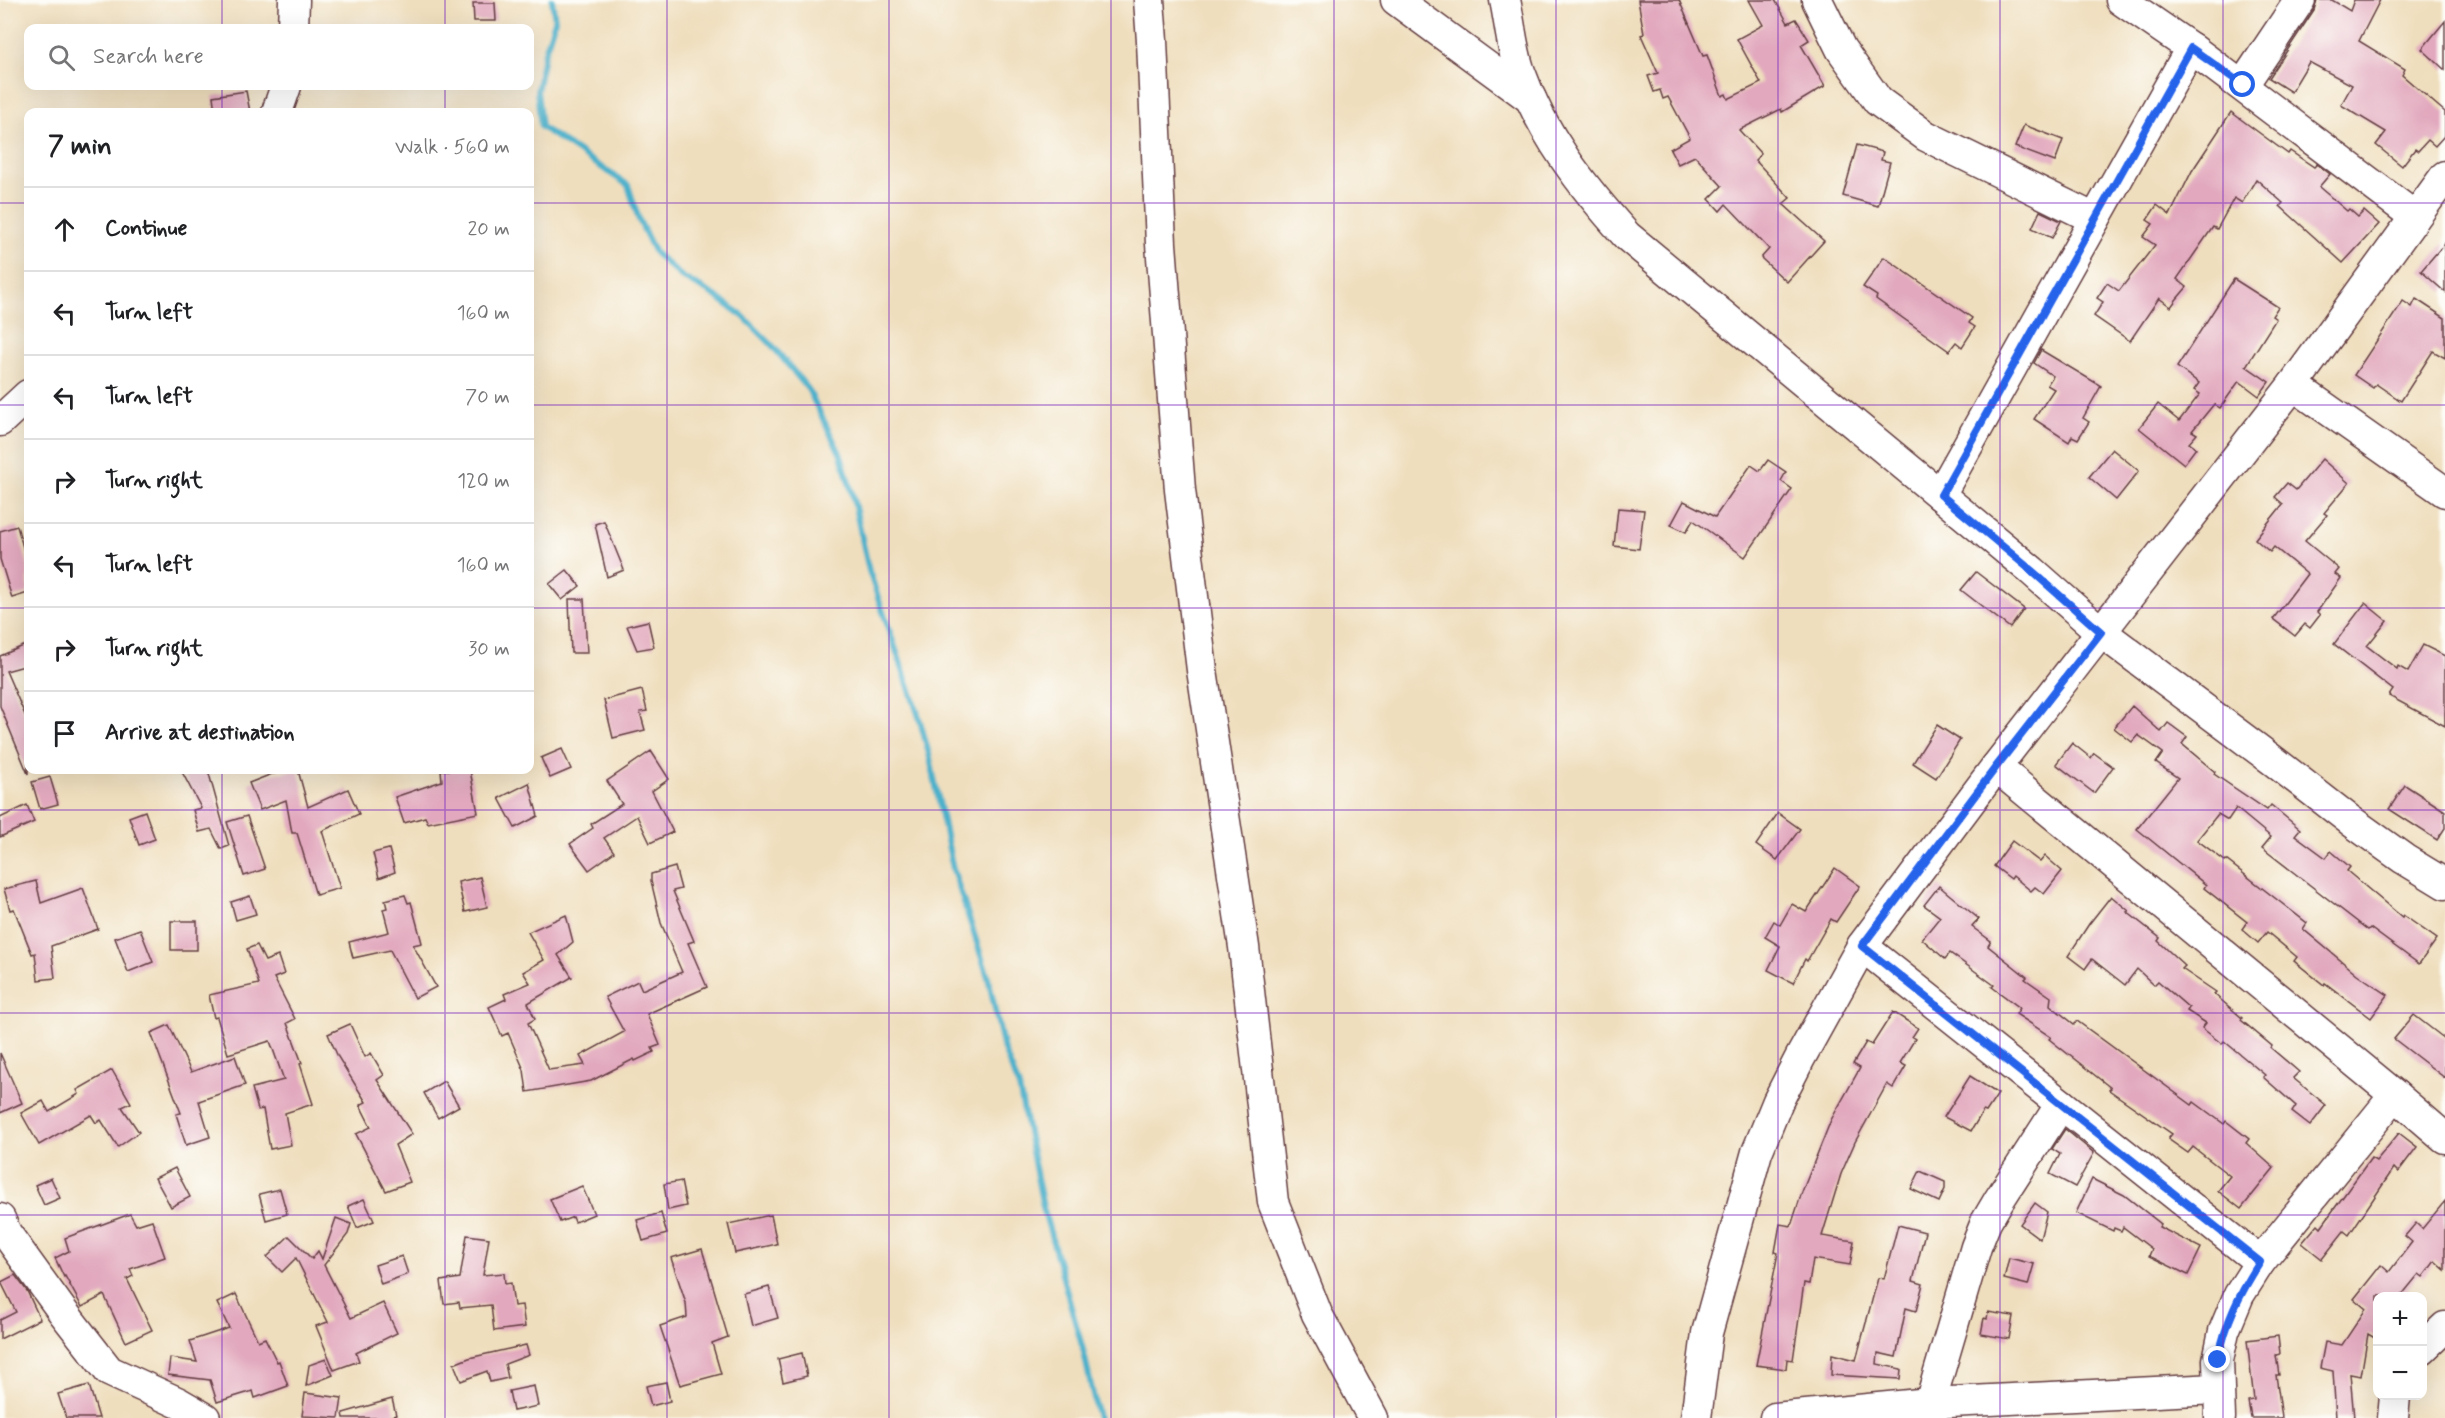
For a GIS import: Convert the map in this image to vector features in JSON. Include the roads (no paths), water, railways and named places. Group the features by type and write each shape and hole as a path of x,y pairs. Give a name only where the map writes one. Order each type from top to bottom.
{"street":[{"path":"293,24 294,0"},
{"path":"1149,0 1161,244 1180,490 1202,670 1244,947 1273,1202 1317,1314 1373,1418"},
{"path":"1396,0 1531,99"},
{"path":"1505,0 1519,70 1538,116 1565,160 1596,202 1627,236 2032,571 2101,632 2351,821 2404,859 2445,884"},
{"path":"1817,0 1841,49 1878,101 1926,136 2095,219"},
{"path":"2121,0 2243,85 2414,216"},
{"path":"2243,85 2300,0"},
{"path":"1941,495 2191,48"},
{"path":"278,108 285,90"},
{"path":"1696,1418 1707,1333 1757,1152 1778,1101 1862,946 1996,767 2293,385 2445,176"},
{"path":"2293,385 2445,492"},
{"path":"0,422 24,399"},
{"path":"1996,767 2445,1138"},
{"path":"1862,946 2260,1262"},
{"path":"1775,1418 1930,1402 2219,1404 2218,1360 2224,1331 2239,1295 2260,1262 2395,1095"},
{"path":"1930,1402 1976,1247 1986,1222 2061,1104"},
{"path":"0,1219 6,1233 109,1371 179,1402 205,1418"},
{"path":"2425,1346 2445,1327"},
{"path":"2393,1418 2395,1400"}],"waterway":[{"path":"552,0 555,20 544,55 537,91 541,127 628,185 639,220 655,253 682,277 714,295 743,316 771,344 808,389 841,455 869,571 919,717 953,869 988,977 1004,1050 1019,1087 1043,1207 1084,1353 1098,1418"}]}
